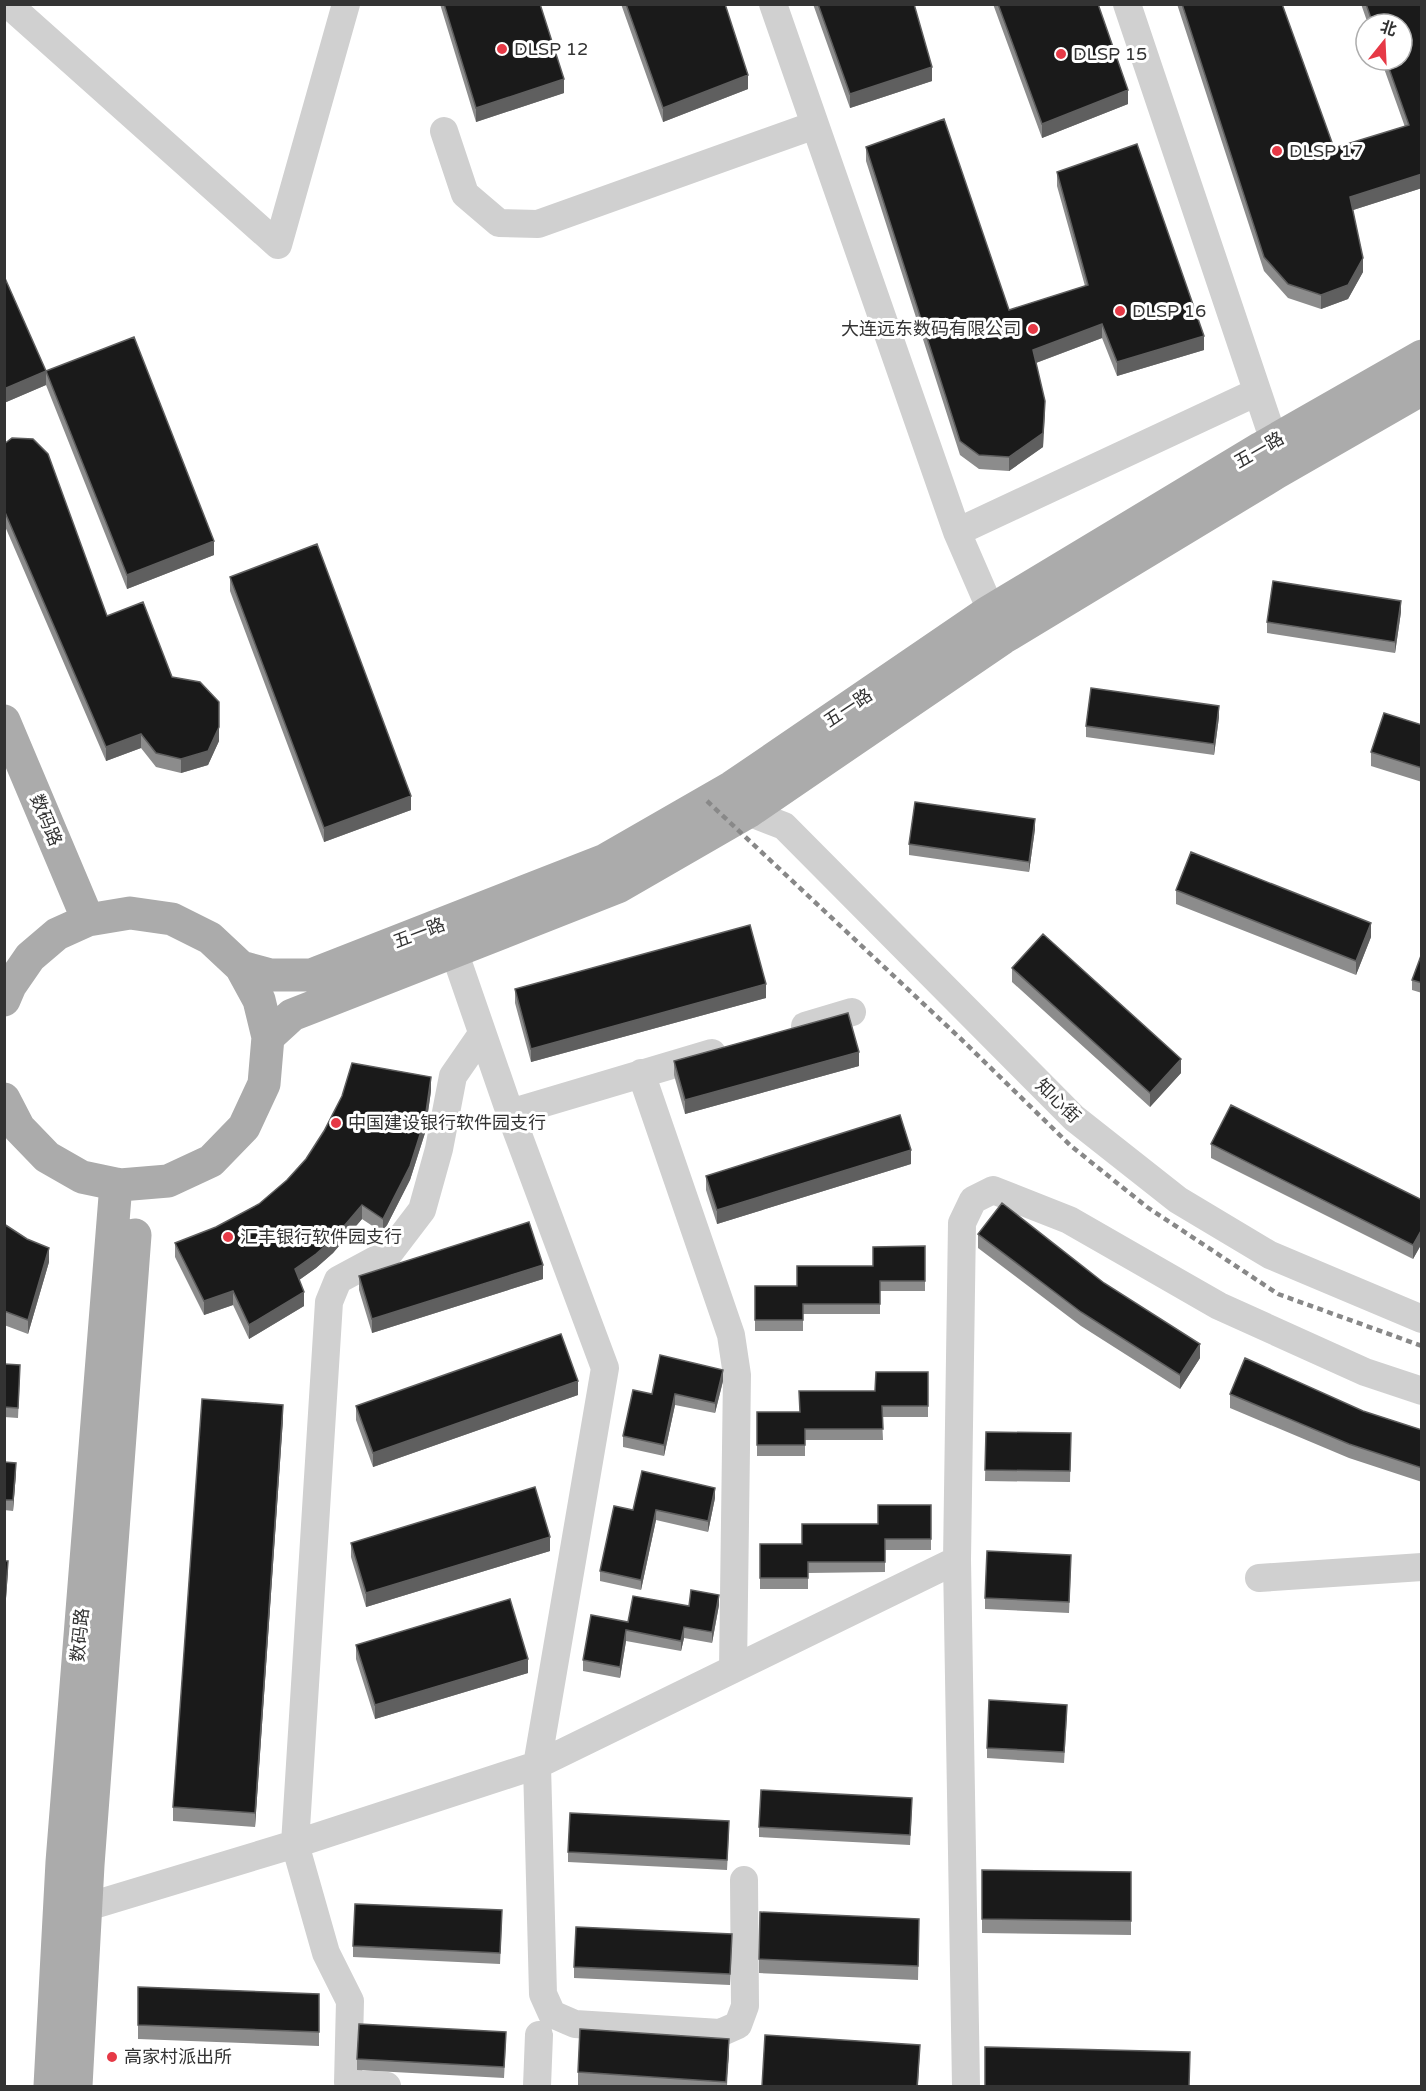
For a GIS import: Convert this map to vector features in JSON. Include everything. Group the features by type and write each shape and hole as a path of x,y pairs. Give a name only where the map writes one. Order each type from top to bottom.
{"main road":[{"name":"五一路","path":"241,967 270,975 311,975 605,860 732,787 997,624 1274,441 1422,356"},
{"name":"五一路","path":"268,1036 292,1015 618,887 748,812 997,624 1276,473 1422,389"},
{"name":"数码路","path":"4,721 88,920"},
{"path":"4,1000 10,986 30,957 57,934 88,920 130,913 172,919 210,938 241,967 259,1000 268,1036 264,1084 244,1127 211,1161 168,1181 127,1185 82,1177 47,1157 19,1128 4,1099"},
{"name":"数码路","path":"50,2086 72,1911 127,1185"},
{"name":"数码路","path":"72,1911 76,2086"}],"street":[{"path":"8,4 278,245 346,4"},
{"path":"773,4 957,532 997,624"},
{"path":"1127,4 1274,441 1276,473"},
{"path":"444,131 465,194 499,223 538,224 815,125"},
{"path":"957,532 1257,392"},
{"name":"知心街","path":"748,812 784,826 1074,1118 1178,1200 1270,1255 1422,1319"},
{"path":"454,951 510,1113 605,1368 537,1765 543,1994 552,2014 575,2024 720,2033 738,2025 745,2006 744,1880"},
{"path":"785,1031 852,1012"},
{"path":"387,2086 348,2083 351,2001 326,1953 295,1844 329,1302 338,1280 390,1252 422,1210 439,1149 453,1076 482,1034"},
{"path":"510,1113 741,1044"},
{"path":"640,1073 731,1335 737,1375 733,1669"},
{"path":"966,2086 957,1560 962,1223 973,1200 993,1190 1069,1220 1219,1306 1365,1372 1422,1391"},
{"path":"72,1911 295,1844 537,1765 957,1560"},
{"path":"1259,1578 1422,1567"},
{"path":"537,2086 539,2035"}],"building":[{"name":"DLSP 12","path":"444,4 540,4 564,79 476,108"},
{"name":"DLSP 12","path":"626,4 725,4 748,75 663,108"},
{"path":"818,4 914,4 932,67 850,94"},
{"name":"DLSP 15","path":"998,4 1098,4 1128,90 1042,124"},
{"name":"DLSP 17","path":"1182,4 1282,4 1334,148 1409,125 1390,72 1414,72 1414,12 1369,12 1366,4 1422,4 1422,174 1350,197 1363,258 1348,285 1321,295 1288,284 1264,257"},
{"name":"DLSP 16","path":"944,119 1009,310 1088,285 1057,172 1137,144 1204,336 1117,362 1102,324 1033,350 1045,401 1043,433 1009,457 979,455 960,441 866,147"},
{"path":"4,276 46,371 4,389"},
{"path":"134,337 214,541 127,575 46,371"},
{"path":"12,438 33,439 48,454 107,616 143,602 172,677 200,682 219,702 219,727 208,751 181,759 156,753 141,734 106,747 4,510 4,444"},
{"path":"317,544 411,796 324,828 230,577"},
{"path":"1273,581 1401,601 1395,642 1267,622"},
{"path":"1091,688 1219,706 1214,744 1086,726"},
{"path":"1384,713 1422,725 1422,768 1371,752"},
{"path":"915,802 1035,819 1029,862 909,844"},
{"path":"1191,852 1371,923 1356,961 1176,890"},
{"path":"750,925 766,984 531,1049 515,989"},
{"path":"1043,934 1181,1059 1150,1093 1012,968"},
{"path":"1422,953 1422,983 1412,980"},
{"path":"848,1013 859,1052 685,1100 674,1061"},
{"path":"352,1063 431,1077 425,1119 410,1166 383,1219 362,1205 333,1239 295,1269 304,1292 249,1325 233,1291 204,1301 175,1243 216,1227 259,1204 287,1180 306,1159 324,1131 342,1096"},
{"path":"1231,1105 1422,1200 1422,1229 1413,1245 1211,1144"},
{"path":"900,1115 911,1150 717,1210 706,1176"},
{"path":"1002,1203 1104,1283 1200,1344 1180,1375 1081,1312 978,1234"},
{"path":"529,1222 543,1265 372,1319 359,1276"},
{"path":"4,1224 27,1239 49,1248 28,1320 4,1311"},
{"path":"925,1246 925,1281 880,1281 880,1304 803,1304 803,1320 755,1320 755,1286 797,1286 797,1266 873,1266 873,1247"},
{"path":"561,1334 578,1381 373,1453 356,1406"},
{"path":"660,1355 723,1370 715,1403 675,1394 664,1445 623,1436 633,1390 652,1394"},
{"path":"1245,1358 1363,1411 1422,1430 1422,1468 1349,1444 1230,1394"},
{"path":"4,1364 20,1365 18,1408 4,1407"},
{"path":"876,1372 928,1372 928,1406 882,1406 883,1429 805,1429 805,1445 757,1445 757,1412 800,1412 799,1391 875,1391"},
{"path":"202,1399 283,1405 255,1813 173,1807"},
{"path":"986,1432 1071,1433 1070,1471 985,1470"},
{"path":"4,1462 16,1463 13,1500 4,1500"},
{"path":"642,1471 715,1488 708,1521 656,1510 641,1580 600,1571 614,1506 633,1510"},
{"path":"535,1487 550,1537 366,1593 351,1543"},
{"path":"878,1505 931,1505 931,1539 885,1539 885,1562 808,1562 808,1578 760,1578 760,1544 802,1544 802,1524 878,1524"},
{"path":"987,1551 1071,1555 1069,1602 985,1598"},
{"path":"4,1561 8,1561 5,1601 4,1601"},
{"path":"691,1590 719,1595 712,1632 684,1627 681,1641 626,1630 620,1667 583,1660 591,1615 628,1622 633,1596 689,1606"},
{"path":"510,1599 528,1659 375,1705 356,1645"},
{"path":"989,1700 1067,1705 1064,1752 987,1748"},
{"path":"761,1790 912,1798 910,1835 759,1827"},
{"path":"570,1813 729,1821 727,1860 568,1852"},
{"path":"982,1870 1131,1872 1131,1921 982,1919"},
{"path":"355,1904 502,1910 500,1953 353,1946"},
{"path":"760,1912 919,1919 918,1966 759,1959"},
{"path":"576,1927 732,1934 730,1974 574,1967"},
{"path":"138,1987 319,1994 319,2032 138,2025"},
{"path":"359,2024 506,2032 504,2067 357,2059"},
{"path":"580,2029 729,2039 726,2082 578,2072"},
{"path":"765,2035 920,2045 917,2086 762,2086"},
{"path":"985,2047 1190,2052 1189,2086 985,2086"}],"railway":[{"path":"707,801 961,1039 1071,1146 1147,1207 1278,1294 1422,1346"}],"place":[{"name":"DLSP 12","path":"502,49"},
{"name":"DLSP 15","path":"1061,54"},
{"name":"DLSP 17","path":"1277,151"},
{"name":"DLSP 16","path":"1120,311"},
{"name":"大连远东数码有限公司","path":"1033,329"},
{"name":"中国建设银行软件园支行","path":"336,1123"},
{"name":"汇丰银行软件园支行","path":"228,1237"},
{"name":"高家村派出所","path":"112,2057"}]}
